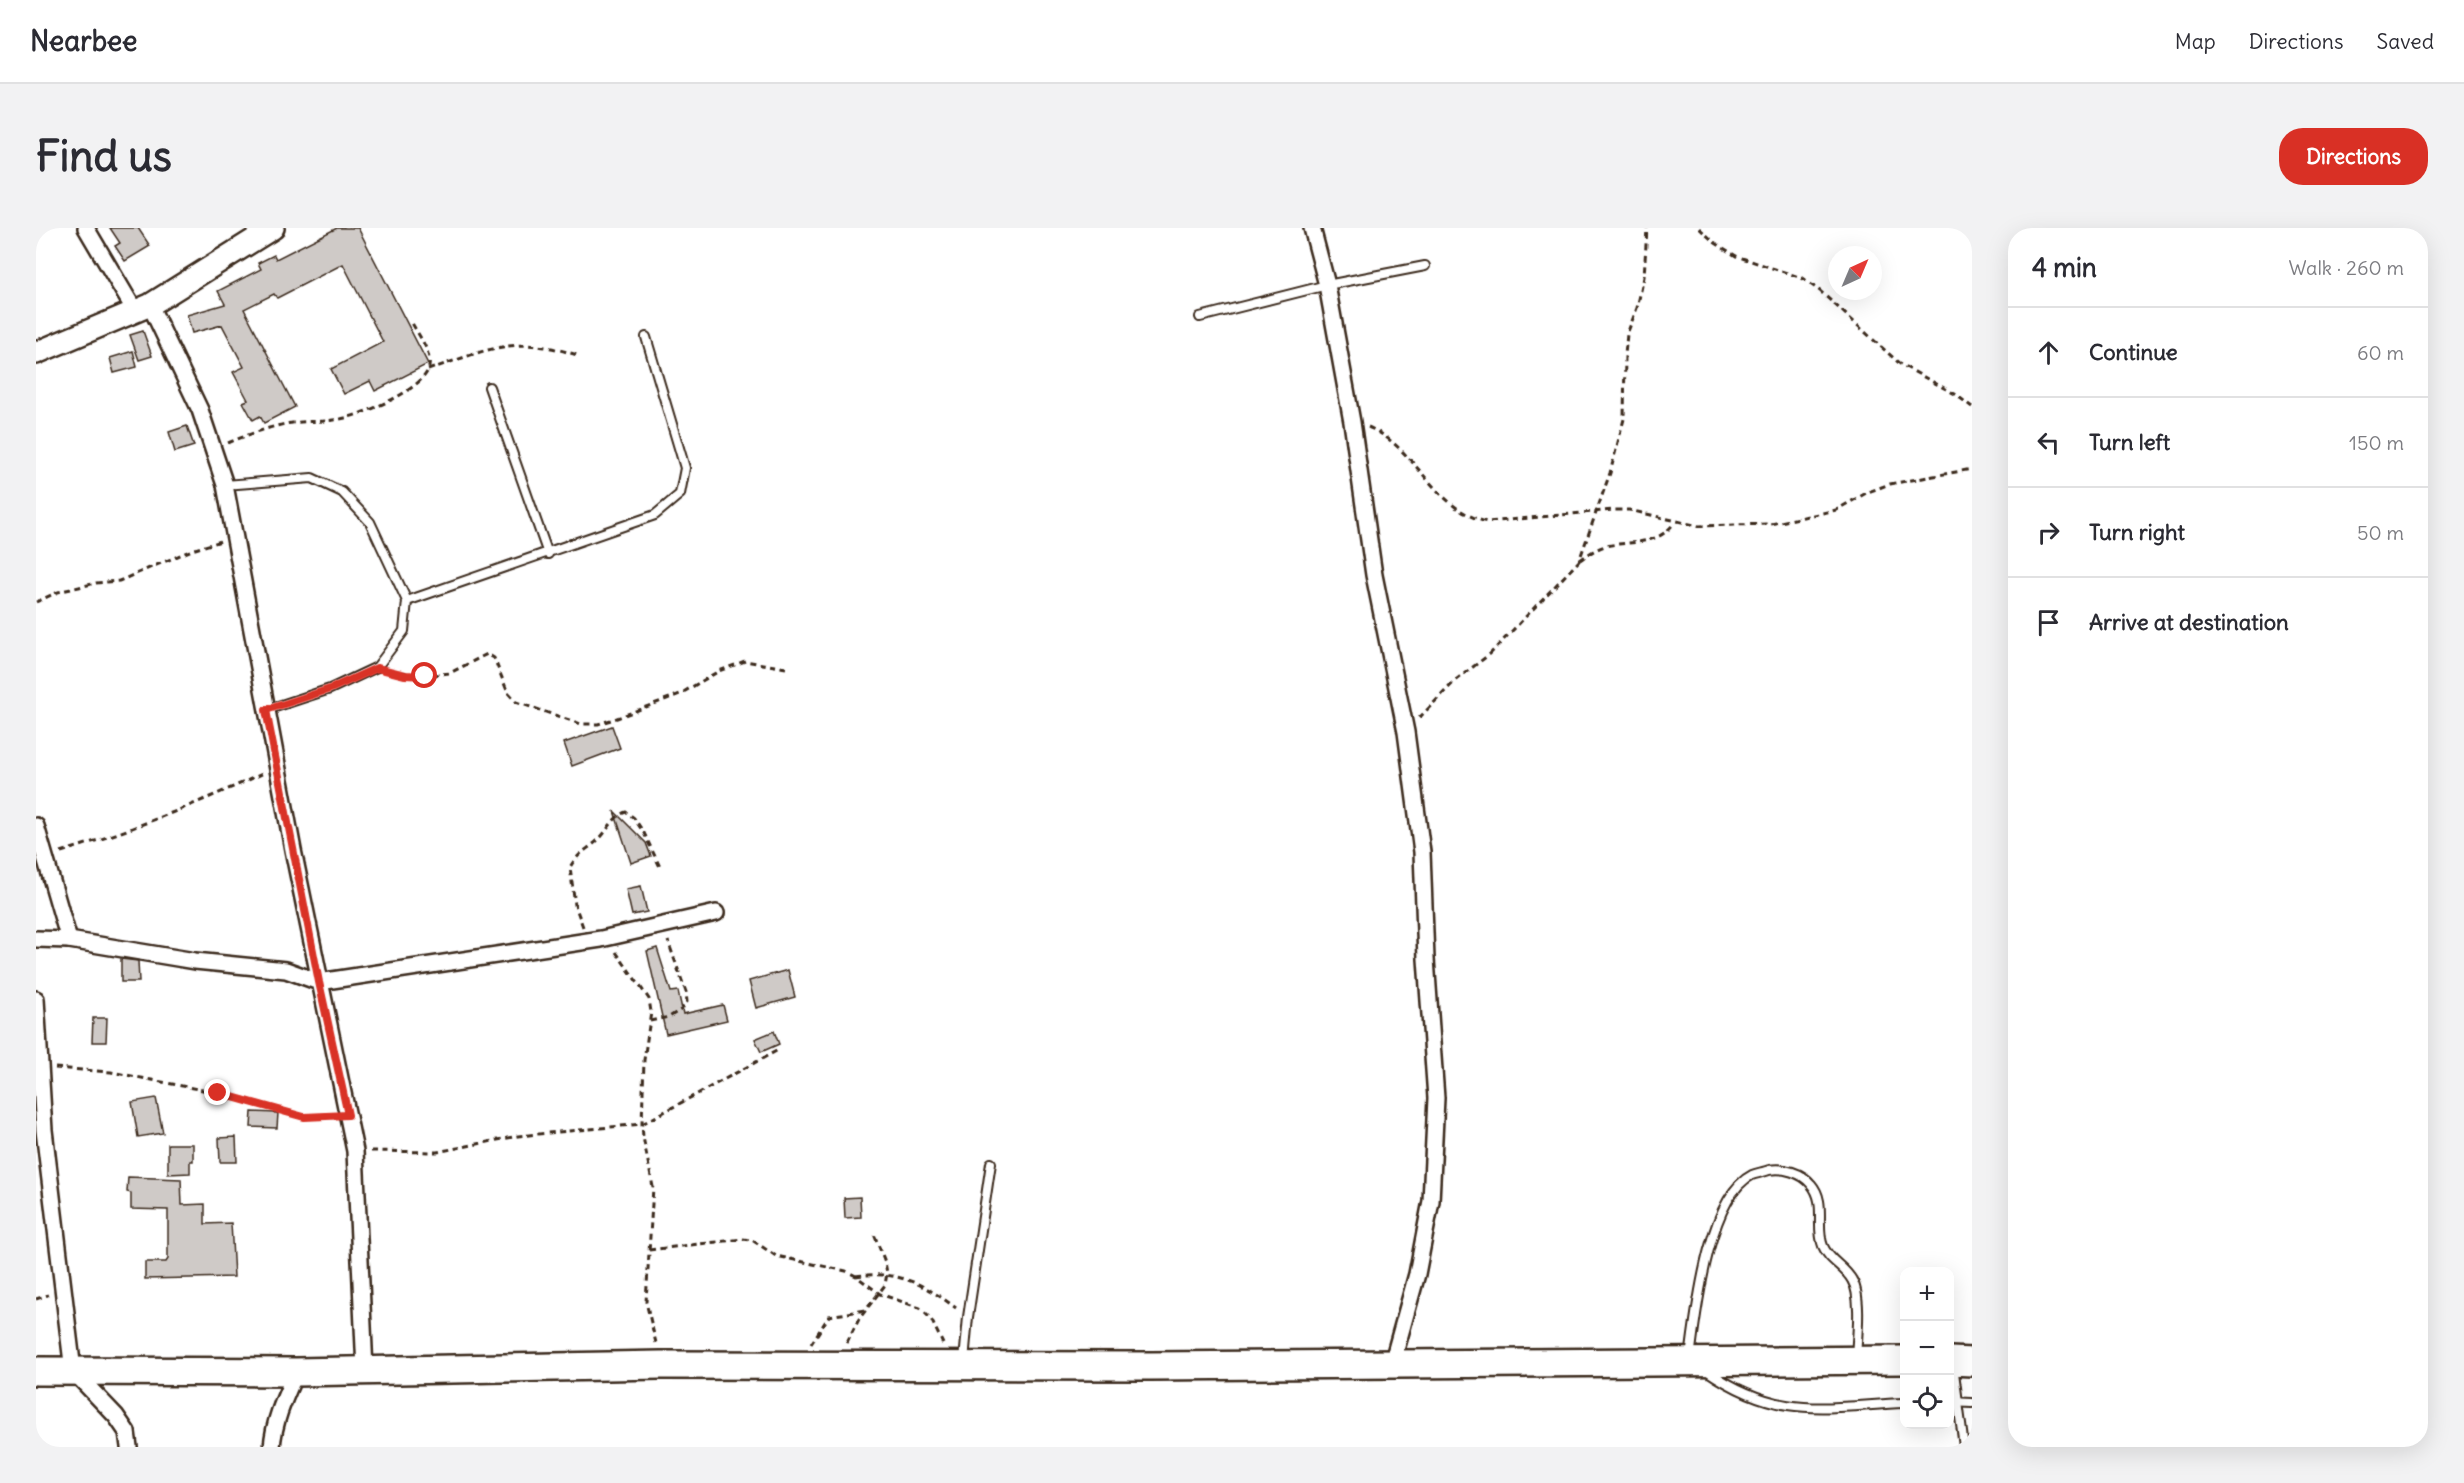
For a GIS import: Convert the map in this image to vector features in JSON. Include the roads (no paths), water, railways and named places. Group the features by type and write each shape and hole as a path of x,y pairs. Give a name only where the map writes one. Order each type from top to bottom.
{"highway":[{"path":"36,1371 296,1372 661,1365 1392,1364 1856,1358 1900,1360"}],"street":[{"path":"86,228 142,308 191,391 225,485 277,768 355,1151 365,1370"},
{"path":"36,353 142,308 273,228"},
{"path":"1312,228 1327,285 1352,422 1374,575 1406,732 1422,852 1426,958 1436,1098 1431,1201 1417,1274 1392,1364"},
{"path":"36,826 69,940"},
{"path":"36,939 69,940 195,961 286,970 319,982 594,939 716,913"},
{"path":"36,999 44,1130 73,1371 116,1416 127,1432 129,1447"},
{"path":"272,1447 273,1432 281,1407 296,1372"}],"lane":[{"path":"1200,317 1327,285 1425,266"},
{"path":"407,601 655,515 680,494 685,468 646,337"},
{"path":"489,387 548,554"},
{"path":"225,485 312,478 342,492 370,522 407,601 404,631 377,668 330,689 266,710"},
{"path":"957,1365 968,1317 991,1163"},
{"path":"1856,1358 1858,1310 1854,1282 1844,1269 1829,1258 1822,1244 1820,1203 1812,1184 1796,1172 1773,1169 1751,1176 1734,1191 1719,1217 1705,1263 1696,1309 1690,1360 1742,1393 1778,1405 1812,1409 1900,1403"},
{"path":"1954,1394 1958,1361"},
{"path":"1954,1402 1972,1403"},
{"path":"1954,1406 1964,1447"}]}
